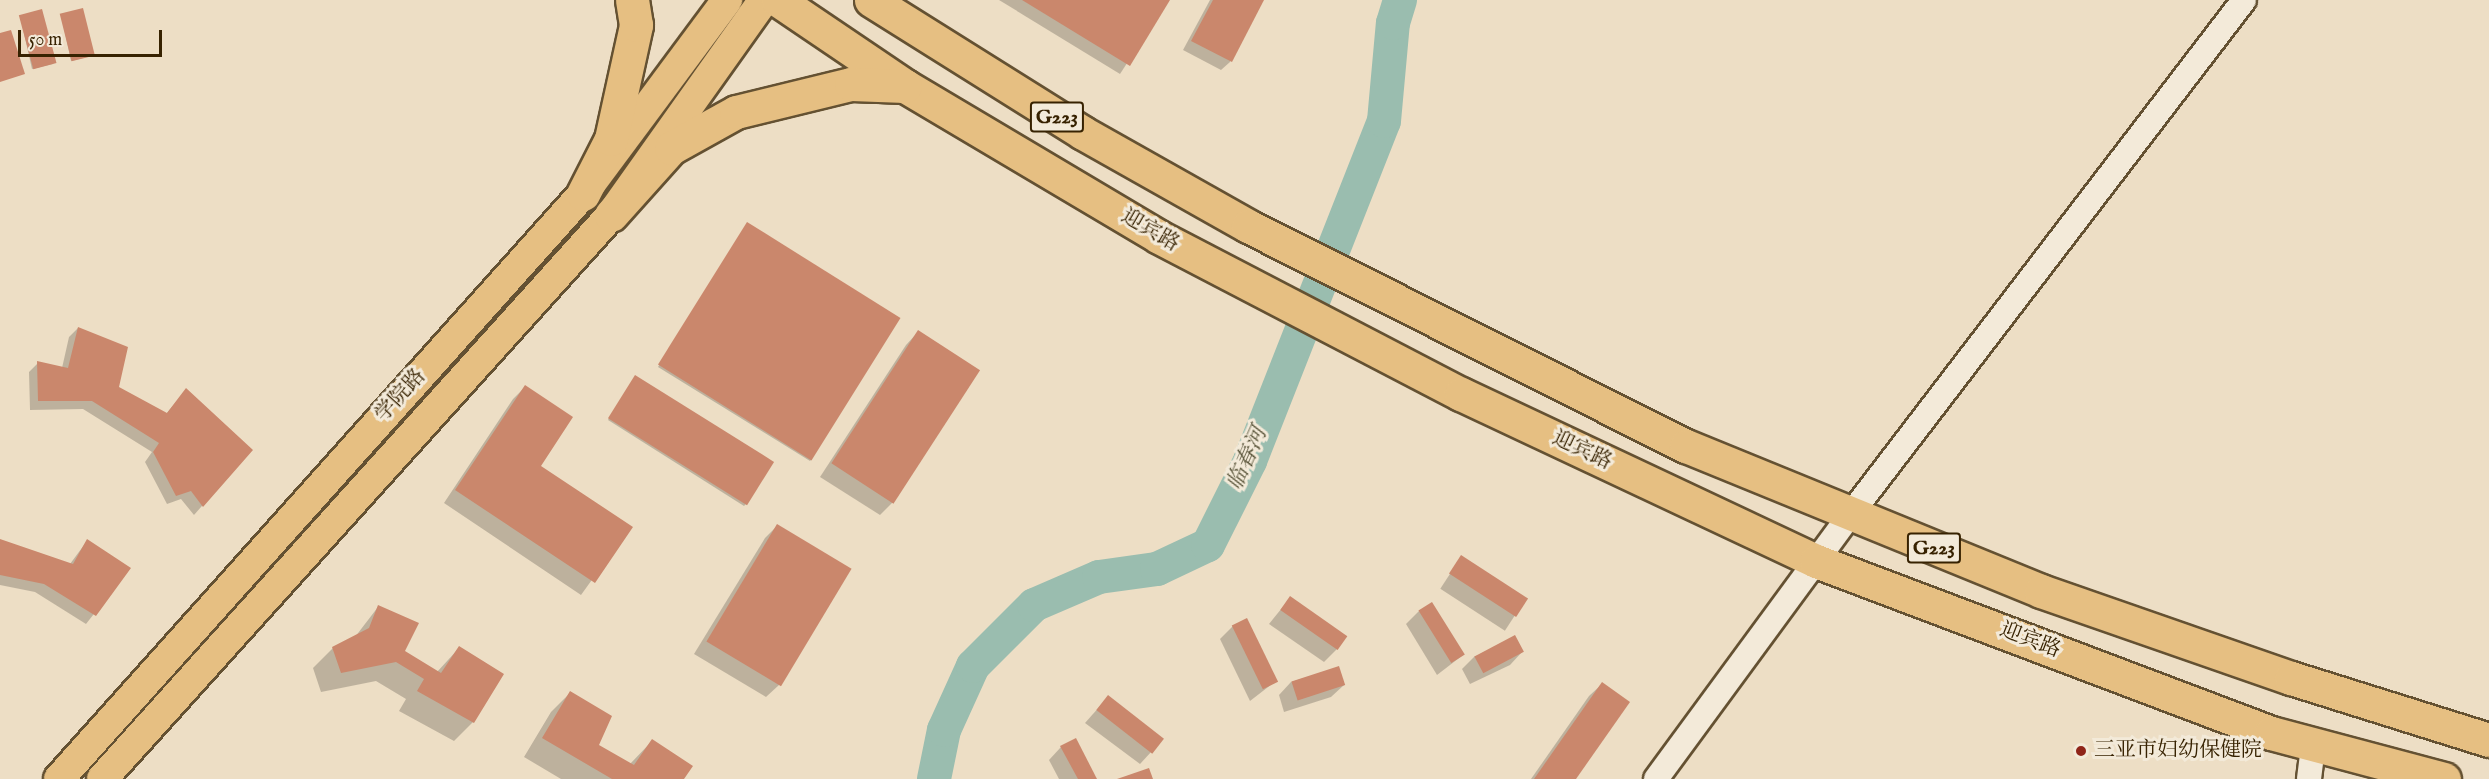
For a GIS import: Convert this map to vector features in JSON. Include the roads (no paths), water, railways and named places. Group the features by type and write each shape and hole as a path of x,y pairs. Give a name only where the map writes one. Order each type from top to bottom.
{"highway":[{"path":"583,194 611,139 636,25 632,0"},
{"name":"迎宾路","path":"777,0 905,86 1221,270 1375,351 1816,561 2271,733 2444,779"},
{"name":"G223","path":"871,0 1083,133 1248,226 1400,305 1686,446 1850,515 2052,595 2291,678 2489,740"},
{"path":"611,215 671,148 736,112 851,84 905,86"}],"main road":[{"name":"学院路","path":"59,779 583,194 727,0"},
{"name":"学院路","path":"102,779 611,215 764,0"}],"street":[{"path":"1656,779 1850,515 2244,0"},
{"path":"2309,779 2313,744"}],"waterway":[{"name":"临春河","path":"934,779 944,730 973,666 1034,605 1099,577 1157,569 1208,545 1250,461 1384,121 1393,23 1400,0"}],"place":[{"name":"三亚市妇幼保健院","path":"2081,751"}]}
